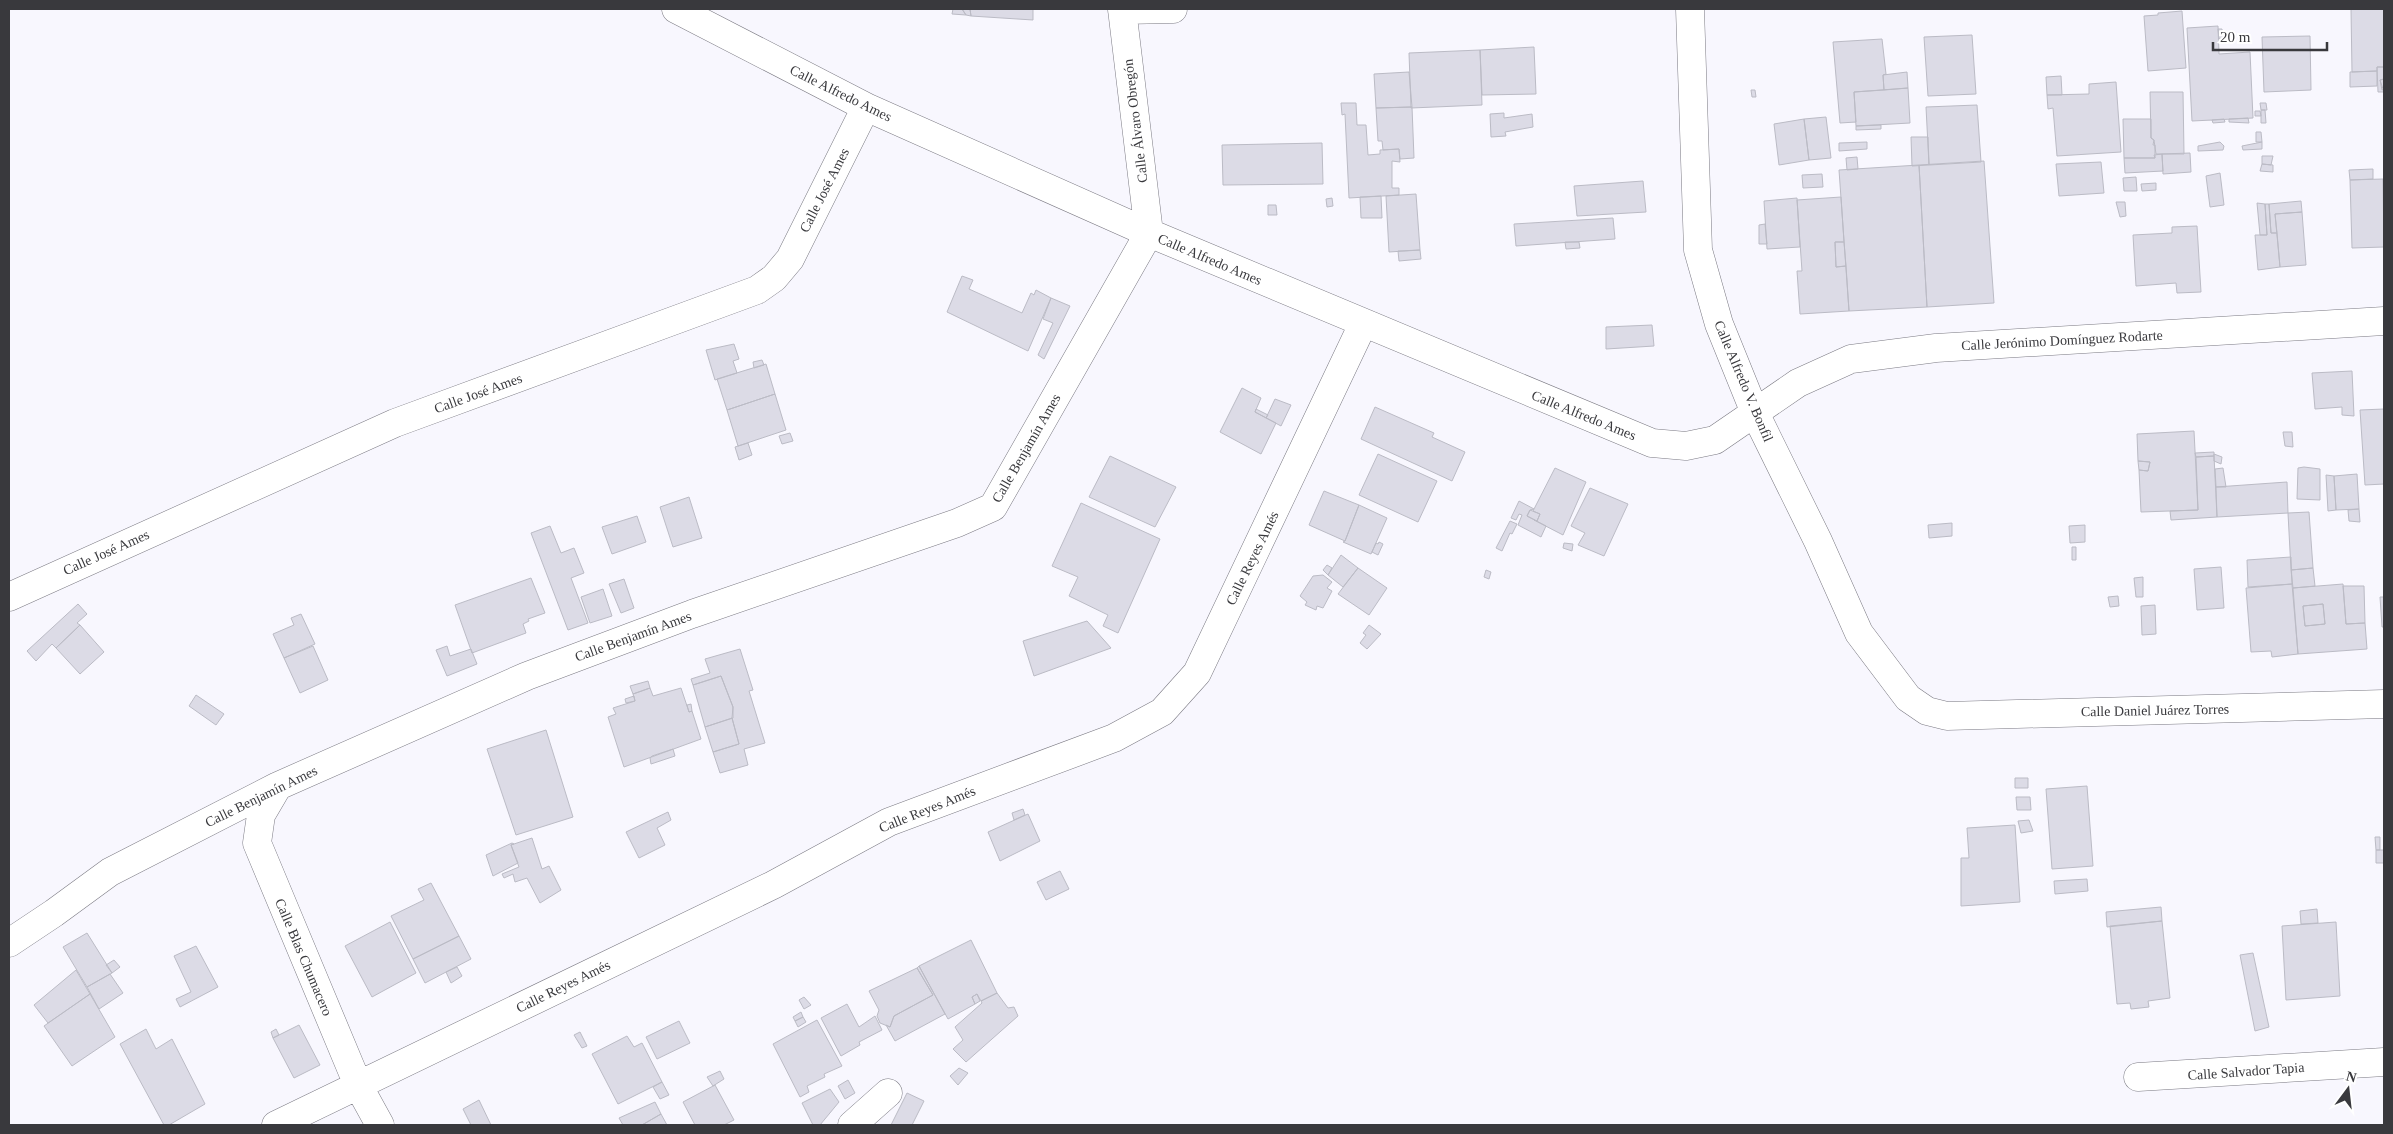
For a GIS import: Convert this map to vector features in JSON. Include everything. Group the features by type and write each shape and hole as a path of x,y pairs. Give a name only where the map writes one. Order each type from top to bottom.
{"street":[{"name":"Calle Alfredo Ames","path":"676,9 866,107 1148,233 1652,444 1686,446 1715,440 1754,413"},
{"path":"1122,9 1173,9"},
{"name":"Calle Álvaro Obregón","path":"1122,9 1148,233"},
{"name":"Calle Alfredo V. Bonfil","path":"1690,9 1698,250 1719,324 1754,413 1818,541 1859,633 1908,698 1927,711"},
{"name":"Calle José Ames","path":"9,597 395,424 757,290 774,278 790,259 866,107"},
{"name":"Calle Benjamín Ames","path":"9,943 110,872 278,786 527,676 692,614 957,523 994,507 1148,233"},
{"name":"Calle Jerónimo Domínguez Rodarte","path":"1754,413 1798,383 1851,359 1936,348 2384,321"},
{"name":"Calle Reyes Amés","path":"276,1125 773,885 889,822 1114,738 1162,712 1197,673 1363,324"},
{"name":"Calle Daniel Juárez Torres","path":"1927,711 1947,716 2384,704"},
{"name":"Calle Blas Chumacero","path":"278,786 261,815 256,843 358,1085 380,1125"},
{"name":"Calle Salvador Tapia","path":"2138,1077 2384,1062"},
{"path":"852,1125 888,1093"}],"building":[{"path":"953,9 962,9 966,15 952,14"},
{"path":"962,9 970,9 971,16 966,15"},
{"path":"970,9 1033,9 1033,20 971,16"},
{"path":"2351,9 2384,9 2384,67 2377,67 2377,71 2352,72"},
{"path":"2182,11 2186,68 2148,71 2144,16"},
{"path":"2218,26 2219,54 2250,52 2253,118 2192,121 2187,28"},
{"path":"2218,29 2222,29 2223,39 2219,39"},
{"path":"1972,35 1976,94 1928,96 1924,37"},
{"path":"2310,36 2311,90 2264,92 2262,37"},
{"path":"1882,39 1886,74 1883,75 1884,90 1854,92 1856,122 1840,123 1833,42"},
{"path":"1534,47 1536,94 1482,95 1480,50"},
{"path":"1480,50 1482,105 1411,108 1409,53"},
{"path":"2377,67 2384,67 2384,79 2380,80 2384,92 2378,92"},
{"path":"2377,71 2377,86 2350,87 2350,72"},
{"path":"1409,72 1412,107 1376,108 1374,74"},
{"path":"1907,72 1908,88 1884,90 1883,75"},
{"path":"2061,76 2062,95 2047,95 2046,77"},
{"path":"2384,79 2384,89 2382,90 2380,80"},
{"path":"2116,82 2121,152 2057,156 2053,108 2048,109 2047,95 2089,94 2089,84"},
{"path":"1908,88 1910,123 1856,126 1854,92"},
{"path":"1751,90 1755,90 1756,97 1752,97"},
{"path":"2150,92 2183,92 2184,154 2156,154 2154,140 2151,138"},
{"path":"1341,103 1356,103 1357,125 1366,125 1368,155 1380,154 1380,150 1399,149 1400,162 1392,161 1392,188 1399,188 1399,195 1349,198 1345,114 1342,115"},
{"path":"2260,103 2266,103 2267,110 2261,110"},
{"path":"1977,105 1981,162 1929,165 1926,107"},
{"path":"1412,107 1414,158 1400,159 1399,149 1383,150 1382,141 1378,141 1376,108"},
{"path":"2261,110 2265,110 2266,123 2261,123"},
{"path":"2255,111 2260,111 2261,116 2255,116"},
{"path":"1504,113 1504,118 1532,114 1533,127 1505,132 1506,136 1491,137 1490,114"},
{"path":"1826,117 1831,158 1809,160 1804,119"},
{"path":"2248,118 2249,123 2229,122 2229,119"},
{"path":"1804,119 1809,160 1779,165 1774,124"},
{"path":"2123,119 2151,119 2151,138 2154,140 2153,145 2155,145 2155,158 2124,158"},
{"path":"2224,119 2225,122 2213,123 2212,120"},
{"path":"1881,125 1881,129 1856,130 1856,126"},
{"path":"2256,132 2261,132 2262,142 2256,142"},
{"path":"1911,137 1928,137 1929,165 1912,166"},
{"path":"1867,142 1867,149 1839,151 1839,143"},
{"path":"2220,142 2224,146 2223,150 2198,151 2198,146"},
{"path":"2262,142 2262,149 2243,150 2242,146"},
{"path":"1322,143 1323,184 1223,185 1222,145"},
{"path":"2190,153 2191,172 2163,174 2162,154"},
{"path":"2162,154 2163,171 2125,173 2124,158 2155,158 2154,155"},
{"path":"2262,156 2273,156 2271,165 2262,164"},
{"path":"1857,157 1858,169 1847,170 1846,158"},
{"path":"1984,161 1994,303 1927,307 1919,165"},
{"path":"2101,162 2104,193 2059,196 2056,164"},
{"path":"2262,164 2273,165 2273,172 2260,171"},
{"path":"1919,165 1927,307 1849,311 1839,170"},
{"path":"2373,169 2373,179 2350,180 2349,170"},
{"path":"2220,173 2224,205 2210,207 2206,176"},
{"path":"1822,174 1823,187 1803,188 1802,175"},
{"path":"2136,177 2137,191 2124,191 2123,178"},
{"path":"2383,179 2384,247 2352,248 2350,180"},
{"path":"1643,181 1646,212 1577,216 1574,186"},
{"path":"2156,183 2156,190 2142,191 2141,184"},
{"path":"1416,194 1420,250 1389,252 1386,196"},
{"path":"1381,196 1382,218 1361,218 1360,197"},
{"path":"1841,197 1844,242 1835,242 1836,267 1846,266 1849,311 1800,314 1797,271 1802,271 1797,200"},
{"path":"1332,198 1333,206 1327,207 1326,199"},
{"path":"1797,198 1800,247 1767,249 1764,201"},
{"path":"2301,201 2302,212 2275,214 2277,233 2271,233 2269,204"},
{"path":"2116,202 2125,202 2126,216 2120,217"},
{"path":"2257,203 2265,204 2267,235 2260,235"},
{"path":"2265,204 2269,204 2271,233 2277,233 2280,267 2258,270 2255,235 2267,235"},
{"path":"1268,205 1276,205 1277,215 1268,215"},
{"path":"2302,212 2306,265 2280,267 2275,214"},
{"path":"1613,218 1615,239 1516,246 1514,224"},
{"path":"1765,224 1767,244 1759,244 1759,225"},
{"path":"2197,226 2201,292 2177,293 2176,283 2136,286 2133,235 2172,233 2172,227"},
{"path":"1565,242 1579,242 1580,248 1566,249"},
{"path":"1835,242 1844,242 1846,266 1836,267"},
{"path":"1420,250 1421,259 1399,261 1398,251"},
{"path":"962,276 973,280 969,289 1022,313 1031,293 1034,295 1036,290 1051,298 1028,351 947,312"},
{"path":"1051,298 1070,306 1044,359 1038,355 1053,323 1043,319"},
{"path":"1652,325 1654,346 1606,349 1606,327"},
{"path":"734,344 739,359 733,361 737,373 715,380 706,350"},
{"path":"762,360 764,365 754,368 753,362"},
{"path":"766,364 775,394 727,410 717,379"},
{"path":"2352,371 2354,416 2342,415 2342,407 2315,409 2312,373"},
{"path":"1242,388 1261,398 1255,412 1276,423 1261,454 1220,432"},
{"path":"775,394 786,430 738,446 727,410"},
{"path":"1275,399 1291,405 1281,426 1266,418"},
{"path":"1375,407 1434,433 1432,437 1465,452 1452,481 1361,439"},
{"path":"1256,409 1268,415 1266,418 1255,412"},
{"path":"2384,409 2384,484 2365,485 2360,410"},
{"path":"2194,431 2198,510 2141,512 2139,470 2148,471 2150,462 2138,461 2137,434"},
{"path":"2283,432 2292,432 2293,447 2285,446"},
{"path":"790,433 793,441 782,444 779,436"},
{"path":"748,443 752,455 739,460 735,447"},
{"path":"2214,452 2214,456 2196,457 2195,453"},
{"path":"1378,454 1437,481 1418,522 1359,495"},
{"path":"2214,454 2222,457 2221,464 2214,461"},
{"path":"1110,456 1176,487 1155,527 1089,497"},
{"path":"2214,456 2217,517 2171,520 2170,511 2198,510 2196,457"},
{"path":"2138,461 2150,462 2148,471 2139,470"},
{"path":"1555,468 1586,482 1563,535 1534,520 1537,521 1540,514 1533,511"},
{"path":"2223,468 2226,487 2216,487 2215,469"},
{"path":"2298,468 2320,469 2320,500 2297,499"},
{"path":"2357,474 2359,509 2336,510 2334,476"},
{"path":"2326,475 2334,476 2336,510 2328,511"},
{"path":"2287,482 2288,513 2217,517 2216,487"},
{"path":"1590,488 1628,504 1604,556 1578,545 1585,533 1571,526"},
{"path":"1324,491 1359,505 1345,541 1309,525"},
{"path":"689,497 702,538 673,547 660,507"},
{"path":"1519,501 1534,509 1530,510 1527,516 1546,526 1541,537 1518,525 1522,515 1519,514 1516,520 1511,518"},
{"path":"1081,503 1160,539 1118,633 1103,626 1108,615 1069,596 1078,577 1052,566"},
{"path":"1359,505 1387,518 1371,554 1343,542"},
{"path":"2359,509 2360,522 2349,521 2348,510"},
{"path":"1530,510 1540,514 1537,521 1527,516"},
{"path":"2309,512 2313,568 2291,570 2288,513"},
{"path":"637,516 646,542 612,554 602,527"},
{"path":"1510,521 1517,524 1512,534 1510,533 1502,551 1496,548"},
{"path":"1952,523 1952,536 1929,538 1928,525"},
{"path":"2085,525 2085,542 2070,543 2069,526"},
{"path":"550,526 561,553 574,548 584,573 571,578 588,623 568,630 531,533"},
{"path":"1379,542 1383,544 1378,555 1372,552 1376,543 1378,544"},
{"path":"1564,543 1573,544 1572,551 1563,548"},
{"path":"2072,547 2076,547 2076,560 2072,560"},
{"path":"1341,555 1358,568 1343,587 1328,575"},
{"path":"2291,557 2292,584 2248,587 2247,560"},
{"path":"1327,565 1332,568 1328,575 1323,570"},
{"path":"2221,567 2224,608 2197,610 2194,569"},
{"path":"1358,568 1387,588 1369,615 1338,594"},
{"path":"2313,568 2315,586 2293,588 2291,570"},
{"path":"1486,570 1491,572 1489,579 1484,577"},
{"path":"1323,575 1332,582 1327,588 1332,591 1323,608 1317,606 1316,610 1305,605 1307,602 1300,596 1313,576"},
{"path":"2143,577 2143,597 2136,597 2134,578"},
{"path":"531,578 545,613 528,619 529,621 523,624 526,633 472,653 455,605"},
{"path":"624,579 634,608 621,613 609,584"},
{"path":"2292,584 2298,654 2272,657 2271,651 2251,652 2246,588"},
{"path":"2343,584 2346,624 2365,623 2367,649 2298,654 2293,588","holes":["2323,604 2325,624 2305,626 2303,606"]},
{"path":"2343,586 2364,586 2365,623 2346,624"},
{"path":"603,589 612,616 590,623 581,597"},
{"path":"2118,596 2119,606 2110,607 2108,597"},
{"path":"2380,597 2384,597 2384,627 2382,627"},
{"path":"78,604 87,614 77,623 80,625 56,648 52,644 36,661 27,651"},
{"path":"2323,604 2325,624 2305,626 2303,606"},
{"path":"2155,605 2156,634 2142,635 2141,606"},
{"path":"301,614 315,644 284,658 273,634 294,625 291,618"},
{"path":"1087,621 1111,648 1034,676 1023,641"},
{"path":"80,625 104,652 80,674 56,648"},
{"path":"1369,625 1381,634 1367,649 1360,643 1366,635 1363,633"},
{"path":"313,646 328,680 300,693 284,658"},
{"path":"447,646 450,656 471,649 477,664 447,676 436,650"},
{"path":"740,649 753,690 749,691 765,743 744,749 748,765 720,773 713,752 739,744 732,718 733,707 721,676 693,685 691,679 710,673 705,659"},
{"path":"721,676 733,707 733,718 705,727 693,685"},
{"path":"648,681 650,688 633,694 630,686"},
{"path":"650,688 653,696 681,688 689,712 692,711 701,739 624,767 608,717 616,714 613,708 635,701 633,694"},
{"path":"196,695 224,714 216,725 189,706"},
{"path":"634,696 635,701 626,703 625,699"},
{"path":"691,704 692,711 689,712 687,705"},
{"path":"732,718 739,744 713,752 705,727"},
{"path":"546,730 573,817 516,835 487,749"},
{"path":"673,749 675,756 651,764 650,758 652,756"},
{"path":"2015,778 2028,778 2028,788 2015,788"},
{"path":"2087,786 2093,866 2052,869 2046,789"},
{"path":"2016,797 2030,797 2031,810 2017,810"},
{"path":"1023,809 1025,815 1014,820 1012,813"},
{"path":"668,812 671,820 657,828 665,845 639,858 626,832"},
{"path":"1028,814 1040,841 1000,861 988,832"},
{"path":"2029,820 2033,831 2021,833 2018,821"},
{"path":"2015,825 2020,902 1961,906 1961,858 1969,858 1967,828"},
{"path":"2375,837 2380,837 2380,850 2376,850"},
{"path":"532,838 542,869 549,866 561,890 540,903 527,878 515,882 513,874 504,878 502,874 519,867 511,845"},
{"path":"512,843 514,844 511,845 518,863 493,876 486,855"},
{"path":"2376,850 2384,850 2384,863 2376,863"},
{"path":"1060,871 1069,889 1046,900 1037,882"},
{"path":"2087,879 2088,891 2055,894 2054,881"},
{"path":"431,883 459,936 413,959 391,916 424,900 418,889"},
{"path":"2161,907 2162,921 2107,927 2106,912"},
{"path":"2317,909 2318,923 2301,924 2300,911"},
{"path":"2162,921 2170,998 2148,1001 2149,1007 2131,1009 2130,1003 2117,1004 2110,926"},
{"path":"390,922 416,973 372,997 345,946"},
{"path":"2336,922 2340,996 2286,1000 2282,926"},
{"path":"87,933 112,973 87,987 63,947"},
{"path":"459,936 471,959 425,983 413,959"},
{"path":"971,940 997,993 981,1001 977,994 972,997 975,1004 948,1019 919,966"},
{"path":"196,946 218,987 180,1007 176,999 191,992 174,956"},
{"path":"2253,953 2269,1027 2255,1031 2240,955"},
{"path":"114,960 120,967 112,973 106,965"},
{"path":"919,966 945,1014 895,1041 886,1025 890,1027 894,1016 933,995 917,968"},
{"path":"457,967 462,976 451,983 446,972"},
{"path":"917,968 933,995 894,1016 890,1027 880,1023 877,1016 879,1010 869,991"},
{"path":"76,970 90,994 48,1023 34,1005"},
{"path":"110,974 123,993 99,1009 87,987"},
{"path":"997,993 1008,1008 1014,1007 1018,1016 966,1062 953,1049 963,1040 955,1027 982,1003 981,1001"},
{"path":"90,994 115,1037 72,1066 44,1026"},
{"path":"977,994 980,1001 975,1004 972,997"},
{"path":"804,997 811,1005 804,1009 799,1000"},
{"path":"847,1004 859,1027 875,1016 882,1030 859,1042 860,1045 841,1056 821,1018"},
{"path":"801,1012 803,1017 795,1021 793,1017"},
{"path":"803,1017 806,1022 798,1027 795,1021"},
{"path":"817,1020 842,1066 824,1074 825,1077 807,1086 809,1092 800,1097 773,1044"},
{"path":"679,1021 690,1043 657,1059 646,1037"},
{"path":"299,1025 320,1065 294,1078 273,1038"},
{"path":"146,1029 156,1049 172,1039 205,1104 169,1125 164,1125 120,1044"},
{"path":"276,1029 279,1035 273,1038 271,1032"},
{"path":"580,1032 587,1046 582,1048 574,1035"},
{"path":"627,1036 634,1047 642,1043 662,1082 618,1104 592,1054"},
{"path":"959,1068 968,1073 958,1085 950,1076"},
{"path":"720,1071 724,1079 713,1086 707,1077"},
{"path":"848,1080 855,1093 845,1099 838,1086"},
{"path":"662,1082 669,1095 660,1099 653,1087"},
{"path":"715,1085 734,1120 724,1125 695,1125 683,1102"},
{"path":"830,1089 839,1102 820,1125 813,1125 802,1103"},
{"path":"907,1093 924,1101 912,1125 891,1125"},
{"path":"479,1100 491,1125 471,1125 463,1109"},
{"path":"655,1102 661,1114 642,1125 623,1125 619,1118"},
{"path":"661,1114 667,1125 642,1125"}]}
